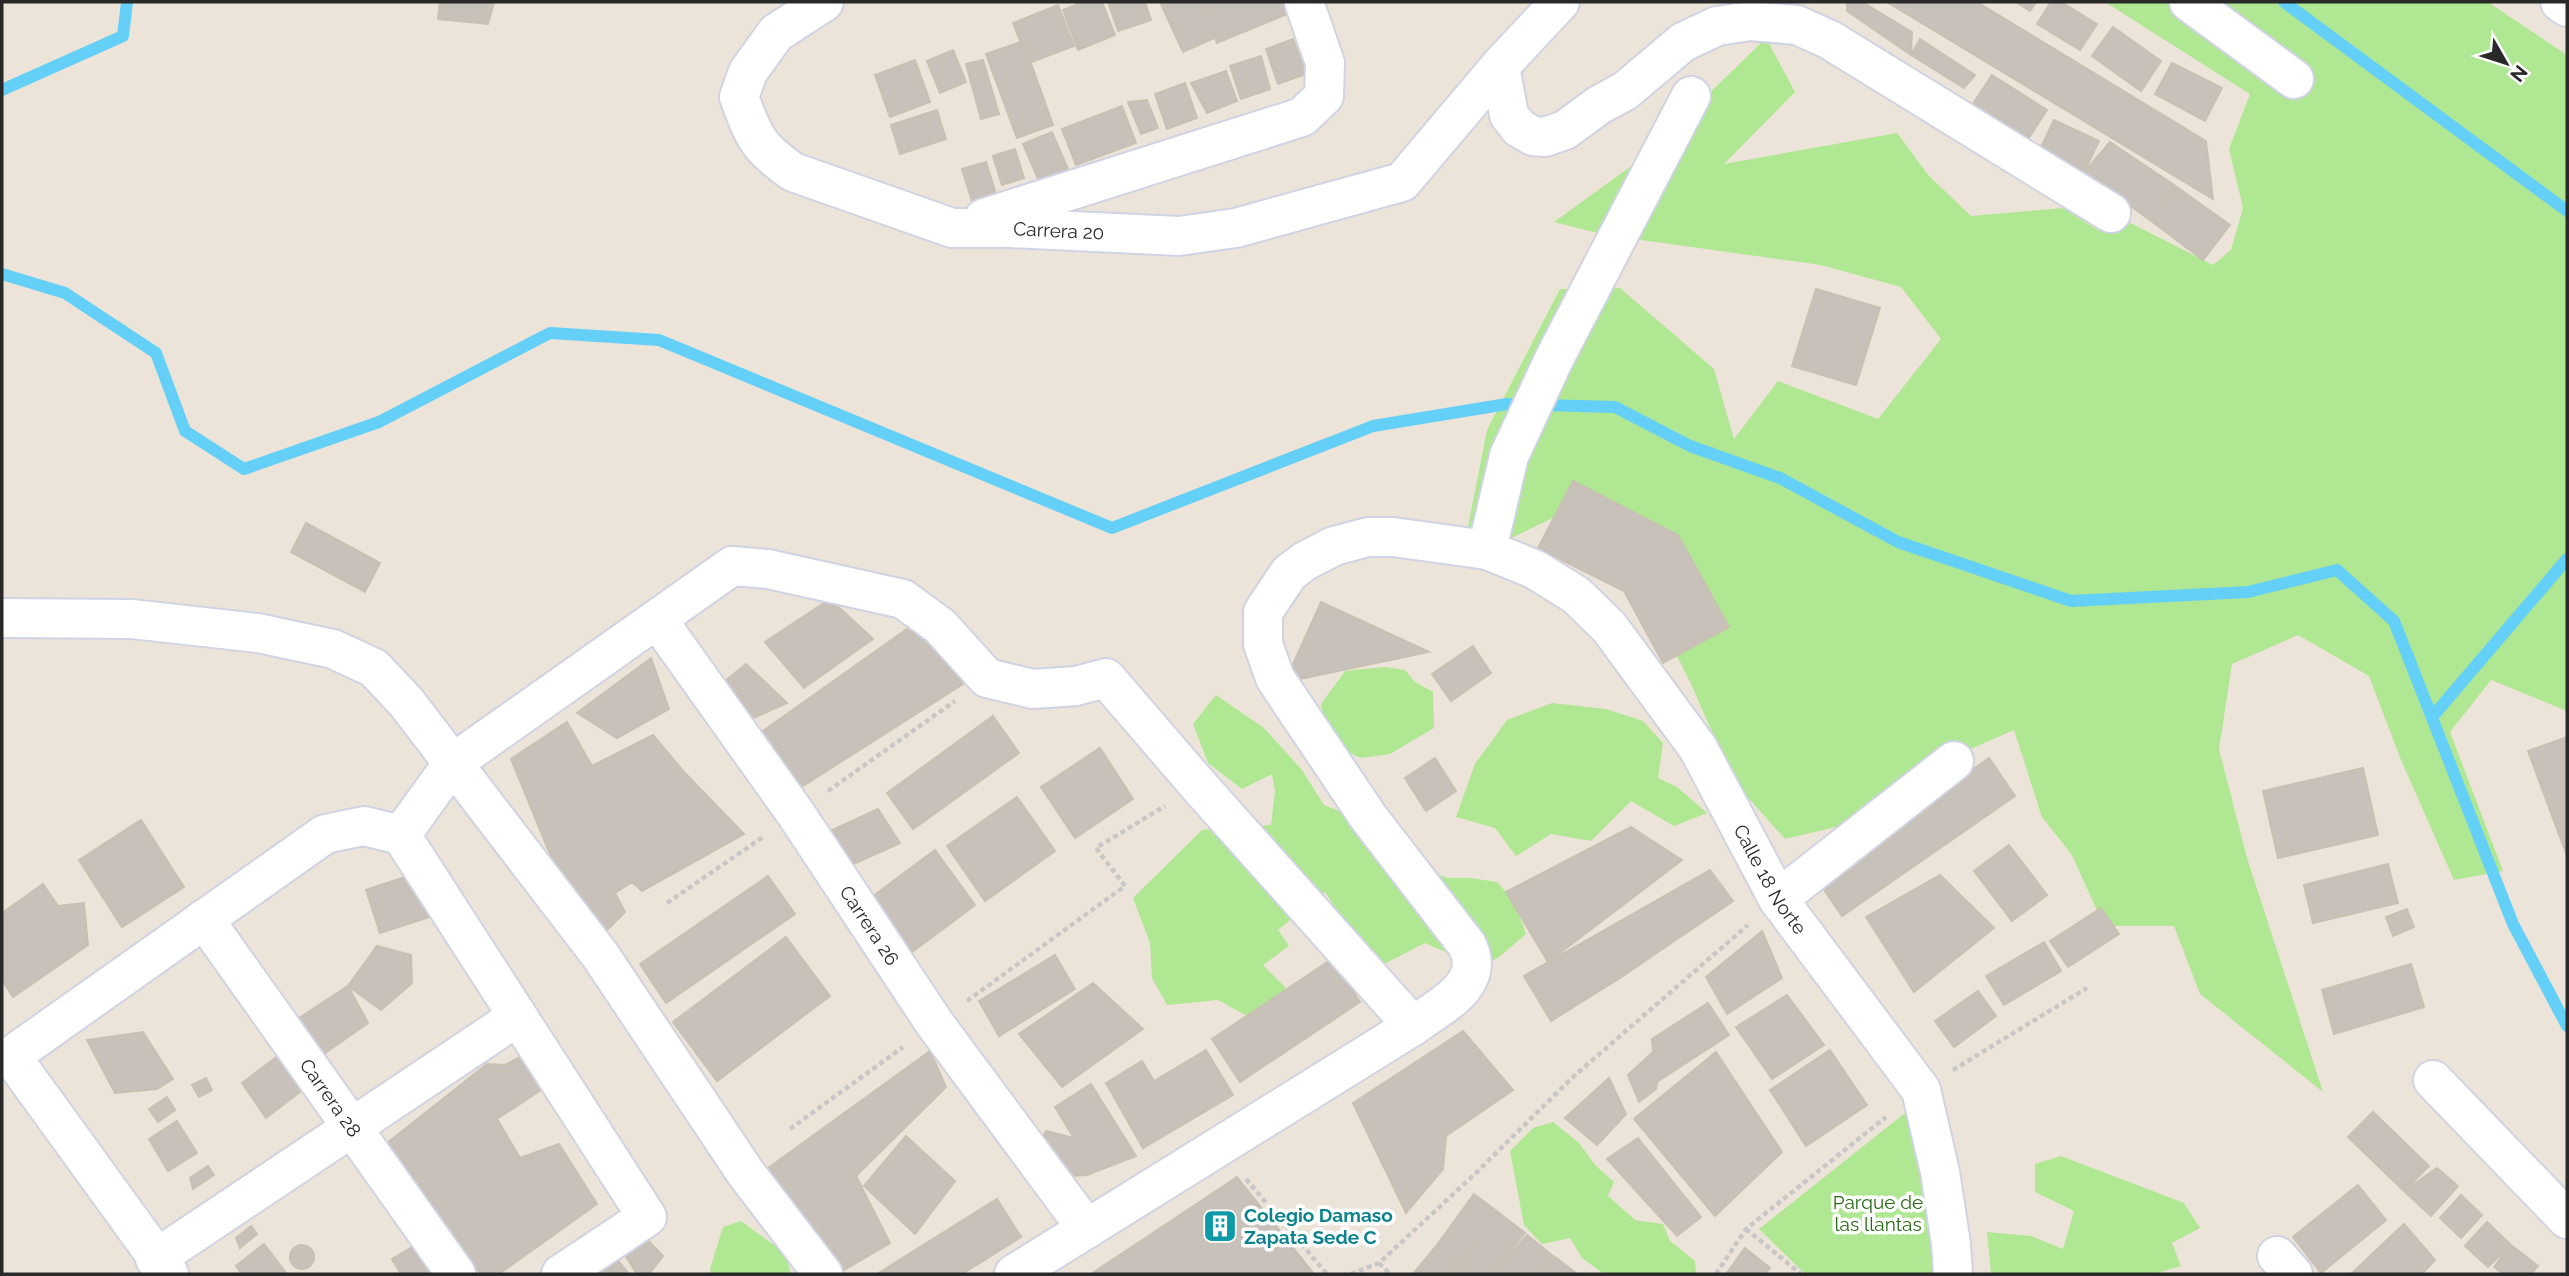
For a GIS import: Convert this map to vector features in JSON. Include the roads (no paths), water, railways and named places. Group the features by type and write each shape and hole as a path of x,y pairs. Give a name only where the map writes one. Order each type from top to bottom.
{"street":[{"name":"Carrera 20","path":"824,2 776,33 748,72 739,97 758,142 770,156 793,172 952,228 1180,236 1236,228 1402,182 1500,66 1560,2"},
{"path":"952,228 1302,117 1324,96 1325,64 1304,2"},
{"path":"2189,2 2294,79"},
{"path":"2560,2 2567,7"},
{"path":"1500,66 1508,115 1519,128 1533,136 1545,137 1565,130 1599,105 1625,91 1683,42 1717,26 1750,21 1797,25 1830,40 2111,213"},
{"path":"1487,550 1509,456 1554,359 1691,96"},
{"name":"Calle 18 Norte","path":"1413,1026 1462,990 1471,977 1472,955 1369,818 1275,678 1263,645 1263,612 1289,573 1305,561 1346,542 1368,537 1394,537 1487,550 1534,569 1576,595 1609,627 1698,748 1778,899 1921,1090 1940,1172 1953,1274"},
{"path":"401,835 453,763 732,566 768,569 904,599 940,626 987,678 1034,689 1076,686 1106,678 1413,1026 1014,1274"},
{"path":"2,618 132,619 258,633 333,649 374,668 406,702 600,955 745,1172 823,1274"},
{"name":"Carrera 26","path":"657,619 796,814 935,1024 1087,1228"},
{"path":"1778,899 1954,761"},
{"path":"517,1017 352,1128 162,1266 11,1056 325,834 365,826 401,835 647,1217 561,1274"},
{"name":"Carrera 28","path":"204,919 456,1274"},
{"path":"2432,1080 2567,1219"}],"waterway":[{"path":"2,90 123,36 127,2"},
{"path":"2284,2 2567,211"},
{"path":"2,274 65,293 156,353 185,431 244,469 379,422 550,333 659,340 1112,528 1373,426 1507,404 1615,407 1690,446 1780,478 1898,542 2071,601 2248,592 2337,570 2394,621 2513,924 2567,1026"},
{"path":"2433,716 2567,559"}],"place":[{"name":"Colegio Damaso Zapata Sede C","path":"1220,1226"}],"park label":[{"name":"Parque de las llantas","path":"1878,1213"}]}
